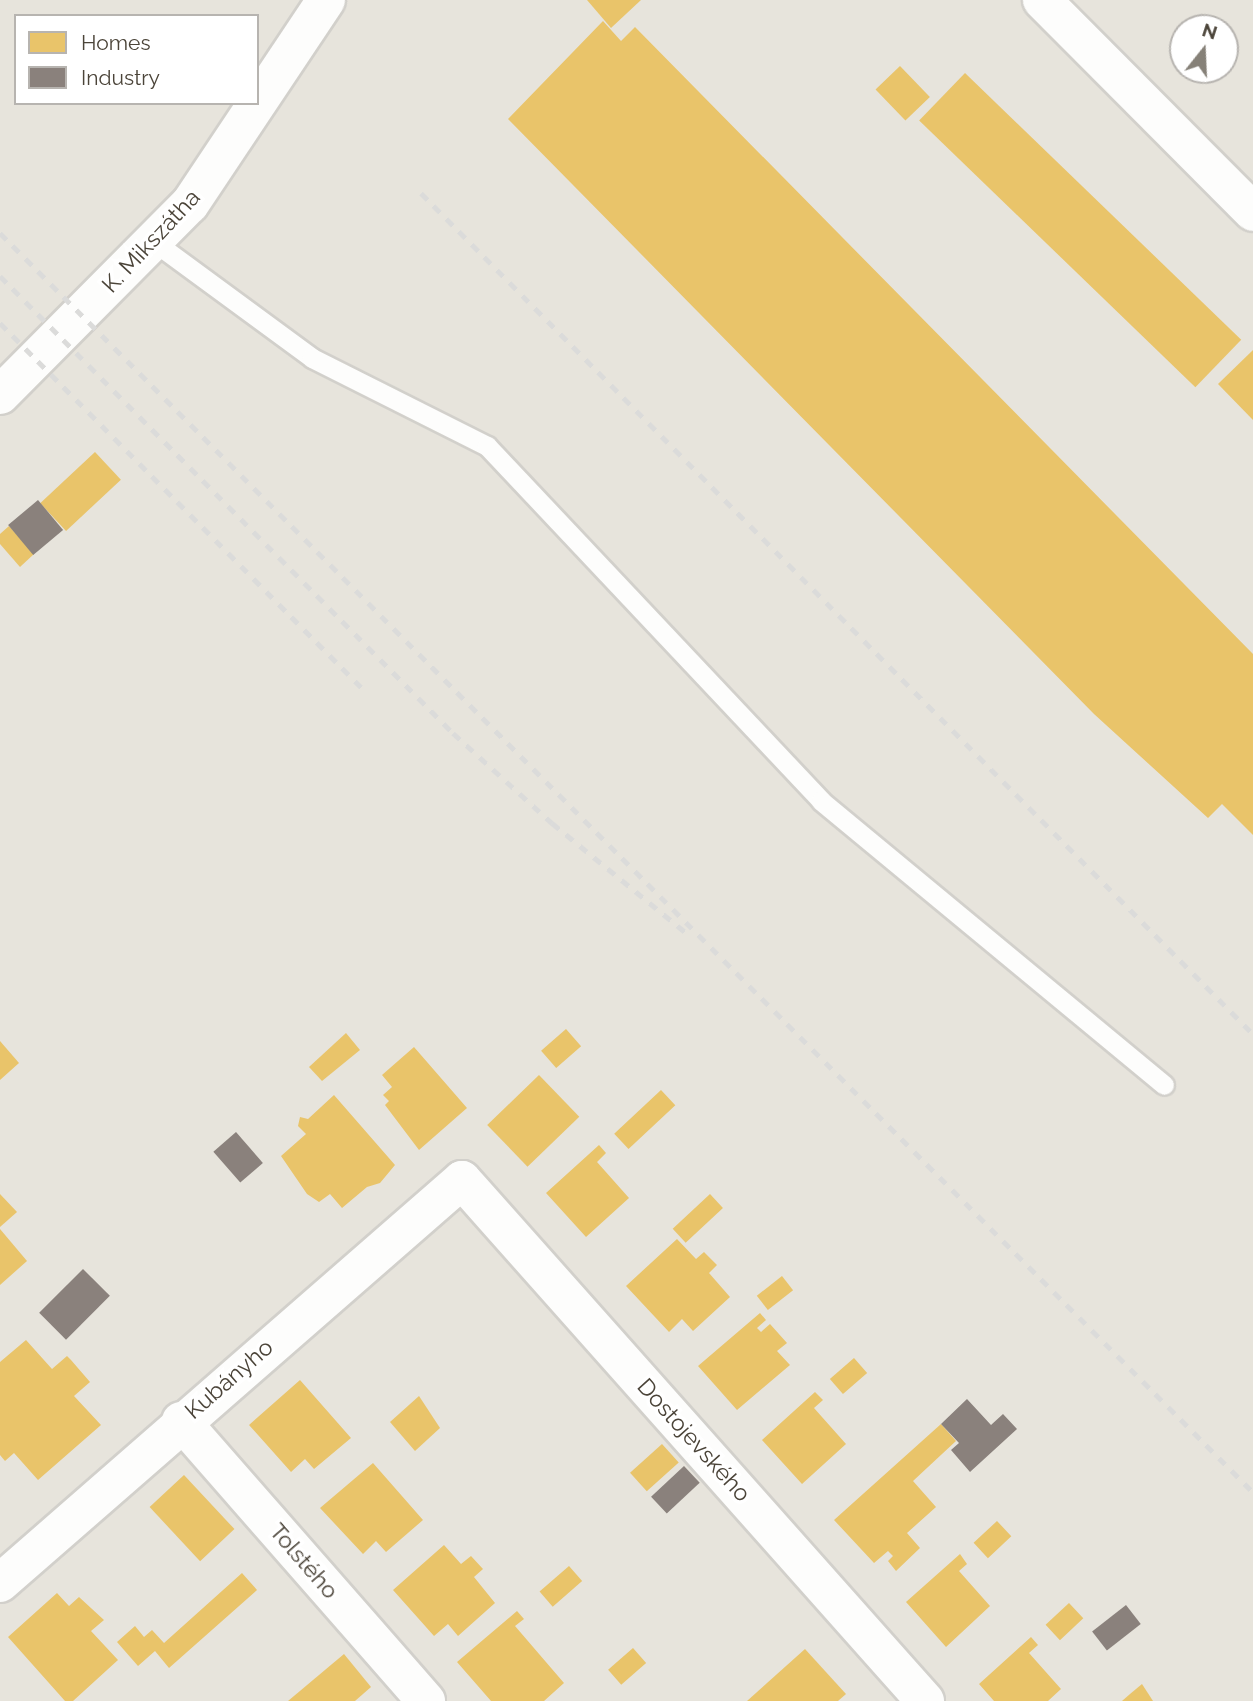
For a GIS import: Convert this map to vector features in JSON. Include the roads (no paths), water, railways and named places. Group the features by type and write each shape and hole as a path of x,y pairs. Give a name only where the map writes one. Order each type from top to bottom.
{"street":[{"name":"K. Mikszátha","path":"259,100 326,0"},
{"path":"1042,0 1253,212"},
{"name":"K. Mikszátha","path":"0,395 190,204 256,105"},
{"name":"Kubányho","path":"0,1583 181,1421 462,1180"},
{"name":"Dostojevského","path":"462,1180 925,1701"},
{"name":"Tolstého","path":"181,1421 426,1701"}],"lane":[{"path":"153,241 312,358 486,446 821,801 1164,1086"}],"railway":[{"path":"421,193 1253,1034"},
{"path":"0,233 1253,1492"},
{"path":"0,276 453,733 552,823 685,932"},
{"path":"0,323 363,689"}]}
